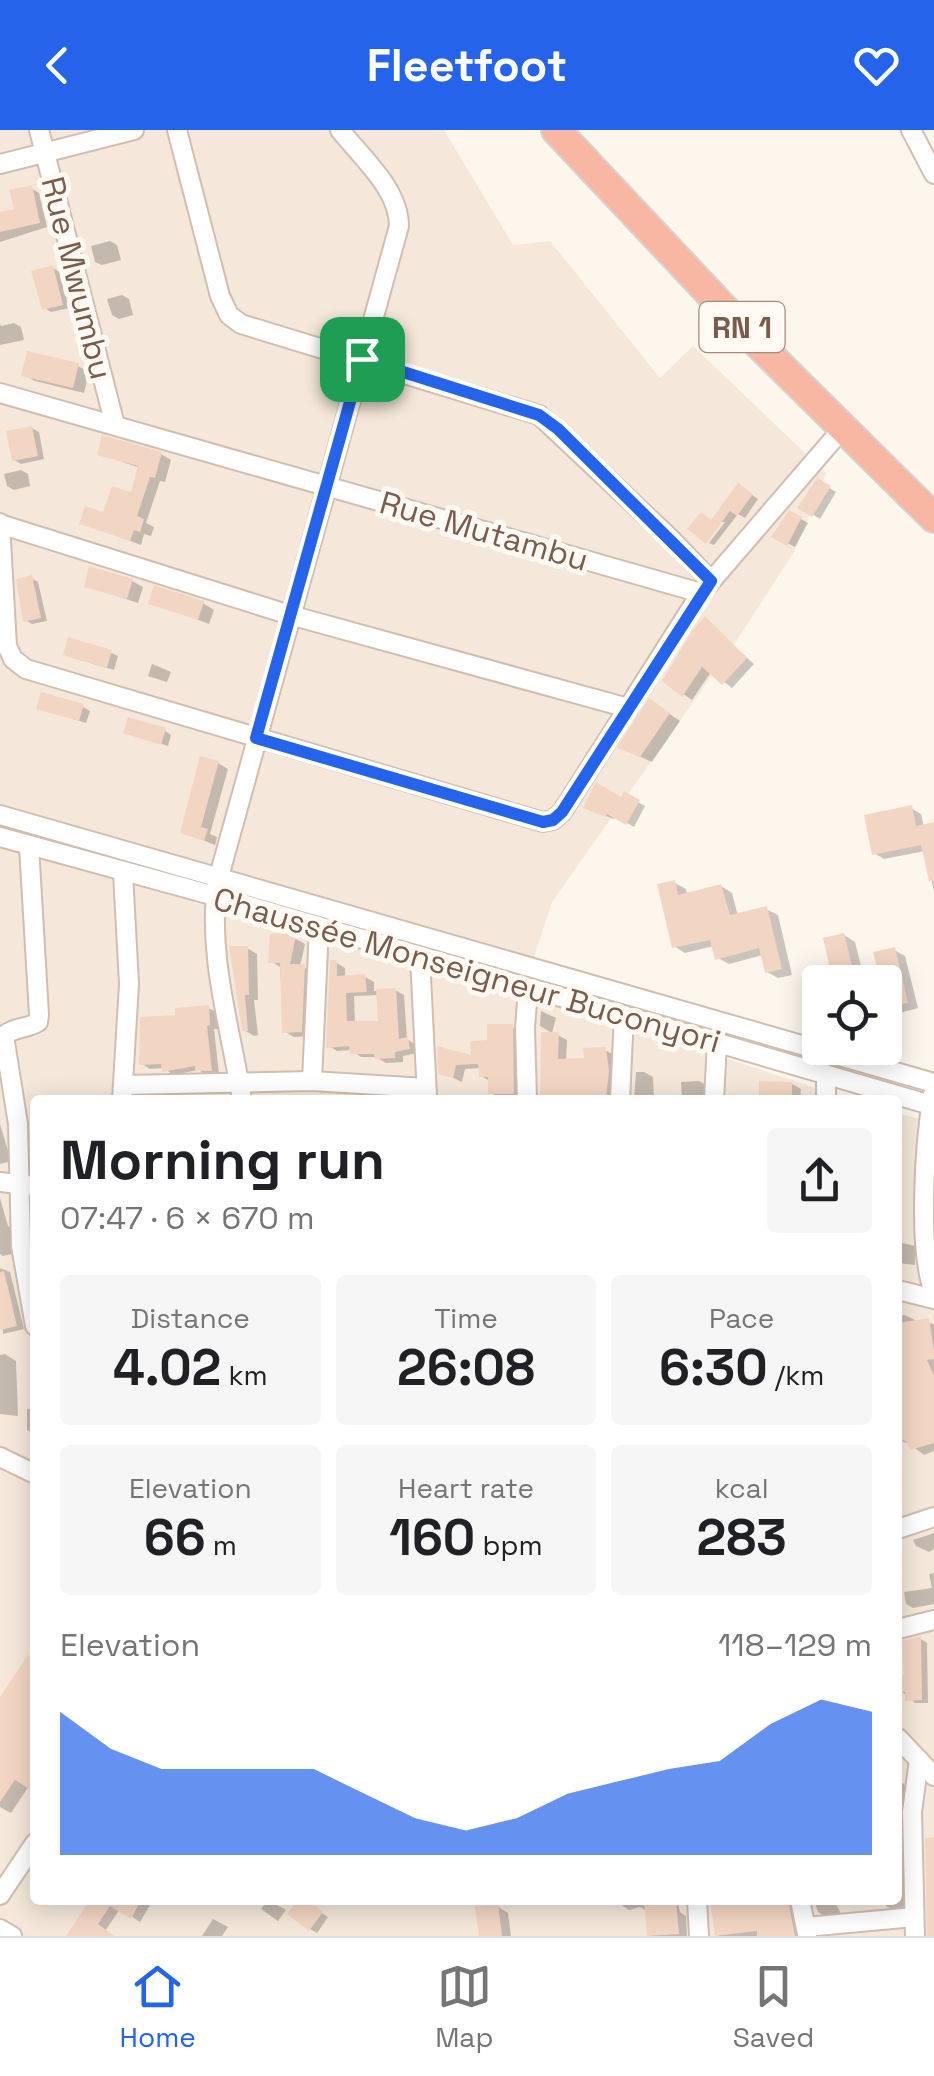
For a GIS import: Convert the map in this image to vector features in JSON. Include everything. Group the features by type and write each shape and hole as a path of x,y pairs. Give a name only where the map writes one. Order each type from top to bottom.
{"highway":[{"name":"RN 1","path":"556,130 600,180 934,518"}],"street":[{"name":"Rue Mwumbu","path":"39,130 115,425"},
{"path":"0,164 134,130"},
{"path":"177,130 228,315 241,324 539,415 642,511 706,587"},
{"path":"241,1092 226,1009 217,888 399,226 399,208 340,130"},
{"path":"911,130 934,174"},
{"name":"Rue Mutambu","path":"0,393 327,487 706,587"},
{"path":"628,708 290,615 0,524 7,646 13,658 26,669 543,822 562,812 706,587 843,428"},
{"name":"Chaussée Monseigneur Buconyori","path":"0,816 217,888 319,927 826,1074 933,1096"},
{"name":"Chaussée Monseigneur Buconyori","path":"0,838 123,873 217,888 378,922 933,1096"},
{"path":"29,846 39,1015 32,1026 9,1031 4,1036 18,1124 21,1246 30,1297"},
{"path":"123,873 129,984 123,1093 241,1092 312,1081 426,1094 420,957"},
{"path":"312,1081 319,927"},
{"path":"527,1095 524,1022 528,988"},
{"path":"620,1095 624,1014"},
{"path":"714,1095 717,1042"},
{"path":"826,1074 826,1095"},
{"path":"902,1291 934,1296 927,1268 926,1216 933,1096"},
{"path":"0,1457 30,1472"},
{"path":"902,1529 934,1517"},
{"path":"902,1628 934,1620"},
{"path":"902,1742 934,1776"},
{"path":"801,1905 807,1931 914,1926 912,1812 919,1760"},
{"path":"0,1895 30,1850"},
{"path":"697,1905 699,1936"},
{"path":"0,1928 12,1936"}],"shaded area":[{"path":"0,130 444,130 513,245 550,241 660,378 693,346 826,473 794,552 737,640 552,902 523,991 837,1095 30,1095 30,1905 902,1905 902,1114 934,1123 934,1936 0,1936"}],"building":[{"path":"32,185 40,223 0,232 0,212 14,209 9,190"},
{"path":"53,265 63,305 42,310 31,271"},
{"path":"27,351 79,363 73,388 21,376"},
{"path":"32,426 38,456 12,461 6,431"},
{"path":"102,435 162,452 137,516 144,519 140,532 134,530 130,541 79,524 85,506 103,512 112,486 131,492 138,466 97,455"},
{"path":"817,478 831,486 812,517 797,508"},
{"path":"738,483 753,494 737,516 730,511 706,544 687,529 701,512 711,520"},
{"path":"789,510 802,517 787,546 771,537"},
{"path":"89,566 133,579 127,599 84,587"},
{"path":"32,575 41,618 23,622 16,579"},
{"path":"154,585 204,601 198,620 148,604"},
{"path":"705,616 747,658 722,685 702,667 682,697 662,681"},
{"path":"68,637 112,650 107,668 63,655"},
{"path":"41,692 84,704 79,721 36,709"},
{"path":"649,698 670,713 640,757 617,748"},
{"path":"128,717 166,728 161,745 123,733"},
{"path":"200,756 219,761 201,827 208,829 204,841 180,833"},
{"path":"596,782 621,797 624,791 640,800 626,825 607,814 606,817 583,808"},
{"path":"912,805 916,826 934,822 934,881 929,881 921,845 872,855 864,815"},
{"path":"675,880 678,895 721,884 730,915 767,906 782,969 765,973 759,948 715,960 710,940 672,948 657,884"},
{"path":"844,933 852,965 829,965 823,938"},
{"path":"270,934 296,936 290,964 305,964 302,1032 282,1033 280,963 268,963"},
{"path":"229,946 248,946 248,1031 242,1031"},
{"path":"895,947 899,965 876,965 873,952"},
{"path":"330,960 337,960 337,976 365,974 367,992 346,993 347,1021 378,1021 376,989 396,988 399,1039 408,1037 410,1049 395,1052 395,1058 375,1059 374,1054 350,1054 349,1046 326,1048"},
{"path":"902,977 908,1003 902,1004"},
{"path":"209,1005 212,1071 195,1071 195,1066 162,1072 161,1064 139,1065 140,1017 175,1015 175,1008"},
{"path":"487,1024 513,1024 514,1094 488,1094 488,1077 479,1077 478,1064 456,1065 453,1078 438,1074 437,1046 471,1055 470,1041 487,1040"},
{"path":"541,1032 559,1032 558,1059 584,1058 583,1048 606,1047 607,1095 540,1095"},
{"path":"759,1081 792,1082 792,1095 759,1095"},
{"path":"4,1271 17,1326 0,1330 0,1272"},
{"path":"929,1318 934,1352 934,1359 927,1360 934,1376 934,1443 910,1450 902,1440 902,1322"},
{"path":"921,1636 922,1700 905,1701 902,1641"},
{"path":"28,1655 30,1790 15,1780 0,1802 0,1697"},
{"path":"934,1837 934,1936 927,1936 925,1838"},
{"path":"87,1905 138,1905 131,1919 110,1906 98,1924 114,1936 66,1936"},
{"path":"294,1905 314,1905 323,1912 309,1931 287,1914"},
{"path":"498,1905 502,1936 479,1936 475,1907"},
{"path":"644,1905 676,1905 679,1934 647,1936"},
{"path":"711,1905 789,1905 795,1936 757,1936 757,1931 715,1936"}],"route":[{"path":"362,359 539,415 558,429 711,581 562,812 553,820 543,822 256,738 362,359"}]}
